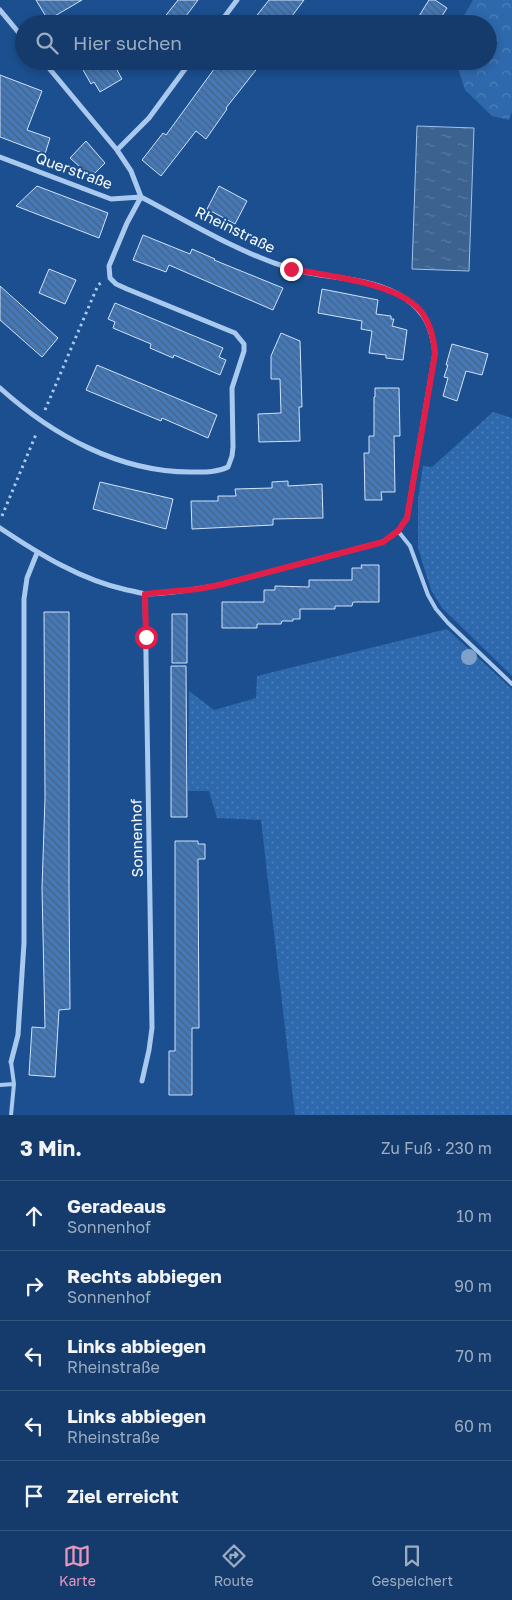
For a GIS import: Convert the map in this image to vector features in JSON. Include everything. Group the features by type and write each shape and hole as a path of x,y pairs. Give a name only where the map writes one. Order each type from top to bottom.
{"street":[{"path":"226,15 237,0"},
{"path":"0,10 15,28"},
{"path":"0,388 41,421 62,434 110,458 139,467 176,472 223,470 228,467 230,462 233,447 232,388 244,351 244,344 235,333 127,289 116,284 110,278 109,266 127,223 141,197 131,171 117,150 50,70"},
{"path":"117,150 149,118 184,70"},
{"name":"Querstraße","path":"0,157 111,199 141,197"},
{"name":"Rheinstraße","path":"141,197 267,261 291,269 383,288 405,298 422,313 433,334 435,354 407,518 398,531"},
{"path":"0,528 37,553 88,578 113,587 145,594 198,589 245,578 383,542 398,531"},
{"path":"11,1062 18,1034 24,943 24,600 27,578 37,553"},
{"name":"Sonnenhof","path":"142,1081 152,1028 145,594"}],"lane":[{"path":"398,531 410,546 428,595 436,609 448,623 512,684"},
{"path":"10,1115 14,1084 11,1062"},
{"path":"0,1085 14,1084"}],"path":[{"path":"41,421 96,290"},
{"path":"0,521 37,434"}],"green space":[{"path":"473,0 512,0 512,112 509,120 492,116 465,90 459,70 497,70 497,15 464,15"},
{"path":"493,412 512,418 512,676 442,608 431,590 418,548 418,499 423,466 432,467"},
{"path":"447,629 512,689 512,1115 295,1115 261,820 217,818 209,791 188,791 189,691 214,710 256,698 257,676"}],"water":[{"path":"417,126 474,128 469,271 412,269"}],"building":[{"path":"36,0 82,0 56,15 45,15"},
{"path":"178,0 198,0 187,15 166,15"},
{"path":"269,0 304,0 293,15 257,15"},
{"path":"429,0 435,0 447,8 443,15 420,15"},
{"path":"83,70 117,70 122,79 100,92 94,82 91,84"},
{"path":"213,70 256,70 226,108 206,139 196,131 161,176 142,160 163,133 166,135"},
{"path":"0,75 42,91 27,130 50,138 45,154 0,137"},
{"path":"86,141 105,163 91,177 70,158"},
{"path":"37,186 108,213 99,238 16,206"},
{"path":"219,186 247,201 235,224 207,209"},
{"path":"143,235 190,254 192,249 283,288 273,310 169,265 166,272 133,260"},
{"path":"49,269 76,280 65,304 39,293"},
{"path":"0,286 58,338 42,357 0,320"},
{"path":"322,289 378,300 376,314 391,316 391,319 394,319 392,326 407,330 403,360 369,353 372,331 361,329 362,321 318,313"},
{"path":"115,303 223,348 219,357 226,360 220,375 174,355 173,358 150,348 151,344 113,328 115,322 108,319"},
{"path":"281,333 300,341 302,407 299,407 300,441 259,442 258,414 281,413 280,379 271,379 271,356"},
{"path":"452,344 488,354 482,375 466,371 457,401 443,396 448,378 444,377 448,365 446,365"},
{"path":"97,365 217,415 208,438 162,418 161,421 86,390"},
{"path":"375,388 399,388 400,436 394,436 395,492 381,492 382,500 365,500 364,453 369,453 369,436 374,436"},
{"path":"288,481 288,486 322,484 323,518 273,519 273,525 192,529 191,501 218,501 218,496 236,496 235,489 272,488 272,482"},
{"path":"100,482 173,499 166,529 93,509"},
{"path":"361,565 379,565 379,602 353,602 352,606 335,606 335,609 300,609 300,619 282,621 281,624 257,624 257,628 222,628 222,602 264,602 264,590 275,590 275,586 309,587 309,580 352,580 352,568 362,568"},
{"path":"44,612 69,612 70,1009 59,1010 55,1077 29,1075 32,1027 45,1028 42,888 45,798"},
{"path":"172,614 187,614 187,663 172,663"},
{"path":"171,666 186,666 187,817 171,817"},
{"path":"175,841 198,841 198,844 205,844 205,859 198,859 199,1028 192,1028 192,1095 169,1095 169,1051 175,1051"}],"route":[{"path":"146,637 145,594 219,585 383,542 398,531 407,518 435,354 433,334 422,313 405,298 383,288 356,281 291,269"}]}
